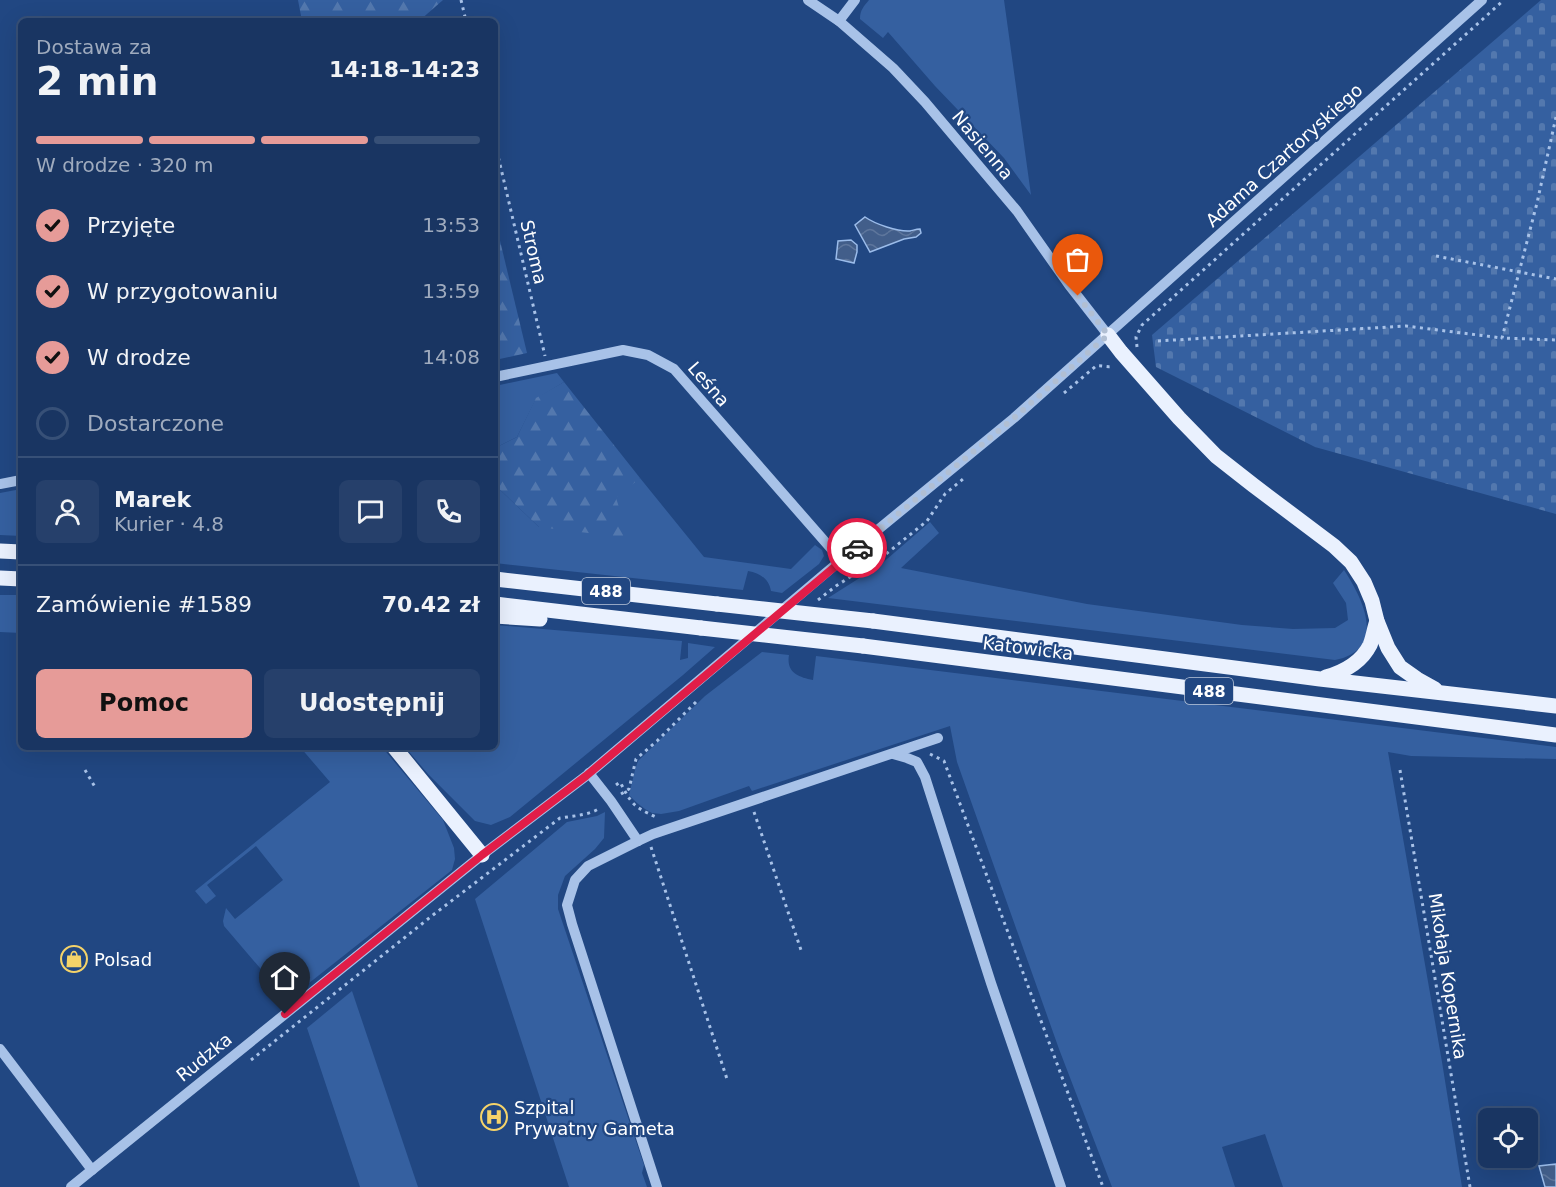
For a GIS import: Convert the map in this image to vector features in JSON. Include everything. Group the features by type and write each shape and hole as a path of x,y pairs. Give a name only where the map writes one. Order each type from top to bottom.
{"main road":[{"path":"1108,335 1179,418 1216,456 1334,546 1351,562 1364,582 1388,648 1400,667 1444,693"},
{"path":"0,551 18,552"},
{"path":"0,578 18,579"},
{"name":"Katowicka","path":"498,579 873,621 1320,679 1556,706"},
{"name":"Katowicka","path":"498,604 863,646 1556,735"},
{"path":"498,616 546,620 638,621"},
{"path":"1320,679 1342,673 1357,661 1370,646 1377,621"},
{"path":"396,750 482,855"}],"street":[{"name":"Nasienna","path":"808,0 839,21 894,68 925,102 1017,211 1069,285 1108,335"},
{"path":"839,21 855,0"},
{"name":"Adama Czartoryskiego","path":"1108,335 1482,0"},
{"name":"Rudzka","path":"71,1187 482,855 589,773 1014,418 1108,335"},
{"name":"Leśna","path":"498,377 623,350 648,355 675,369 842,560"},
{"path":"0,484 18,481"},
{"path":"657,1187 567,905 575,880 588,866 652,834 938,738"},
{"path":"893,754 917,762 925,777 991,983 1061,1187"},
{"path":"589,773 638,841"},
{"path":"0,1049 92,1170"}],"path":[{"path":"461,0 465,18"},
{"path":"1137,347 1136,337 1142,325 1504,0"},
{"path":"1502,338 1538,203 1556,117"},
{"name":"Stroma","path":"498,157 548,366"},
{"path":"1436,256 1556,279"},
{"path":"1158,341 1406,326 1502,338 1556,340"},
{"path":"915,746 944,761 1103,1187"},
{"path":"85,770 95,787"},
{"name":"Mikołaja Kopernika","path":"1400,770 1470,1187"},
{"path":"605,794 620,782 631,804 656,817 664,816"},
{"path":"750,801 801,950"},
{"path":"656,817 650,845 728,1079"}],"green space":[{"path":"298,0 443,0 422,18 301,18"},
{"path":"869,0 1004,0 1031,195 1004,158 935,86 888,32 883,38 860,19 864,6"},
{"path":"1541,0 1556,0 1556,514 1315,447 1156,367 1152,335"},
{"path":"498,232 527,353 498,359"},
{"path":"557,373 564,382 536,399 517,437 498,446 498,385"},
{"path":"564,382 640,478 616,498 629,538 539,527 498,488 498,446 517,437 536,398"},
{"path":"640,478 704,557 791,569 815,545 822,550 824,556 819,564 782,593 771,591 763,577 748,571 743,590 498,563 498,488 539,527"},
{"path":"18,490 18,536 0,535 0,493"},
{"path":"930,522 939,533 901,568 1087,604 1242,625 1293,629 1335,628 1348,620 1346,603 1333,583 1344,570 1363,608 1366,634 1361,645 1351,654 1335,660 828,598 880,565"},
{"path":"0,595 18,595 18,633 0,632"},
{"path":"498,625 682,641 680,660 688,658 688,643 715,647 510,817 491,825 475,821 408,750 498,750"},
{"path":"762,652 789,655 791,670 802,677 813,680 816,656 1556,747 1556,759 1411,756 1388,752 1462,1187 1283,1187 1265,1134 1222,1147 1235,1187 1112,1187 1059,1049 957,762 950,726 752,791 749,786 679,811 652,813 629,795 638,761 705,696"},
{"path":"303,750 385,750 443,820 454,848 455,859 452,870 299,991 288,993 277,988 224,926 226,908 235,919 283,880 256,846 207,885 216,896 206,904 195,891 330,782"},
{"path":"605,812 604,838 565,876 558,895 558,909 644,1165 642,1173 647,1187 569,1187 475,899 567,822 597,816"},
{"path":"352,991 418,1187 360,1187 307,1028"}],"water":[{"path":"865,217 893,229 910,231 920,229 921,233 916,237 904,239 870,252 855,225"},
{"path":"851,240 857,245 854,263 836,259 838,241"},
{"path":"1556,1164 1556,1187 1545,1187 1539,1166"}],"way so far":[{"path":"857,548 1014,418 1108,335 1078,296"}],"place":[{"name":"Polsad","path":"74,959"},
{"name":"Szpital Prywatny Gameta","path":"494,1117"}],"route":[{"path":"285,1014 482,855 586,776 857,548"}]}
